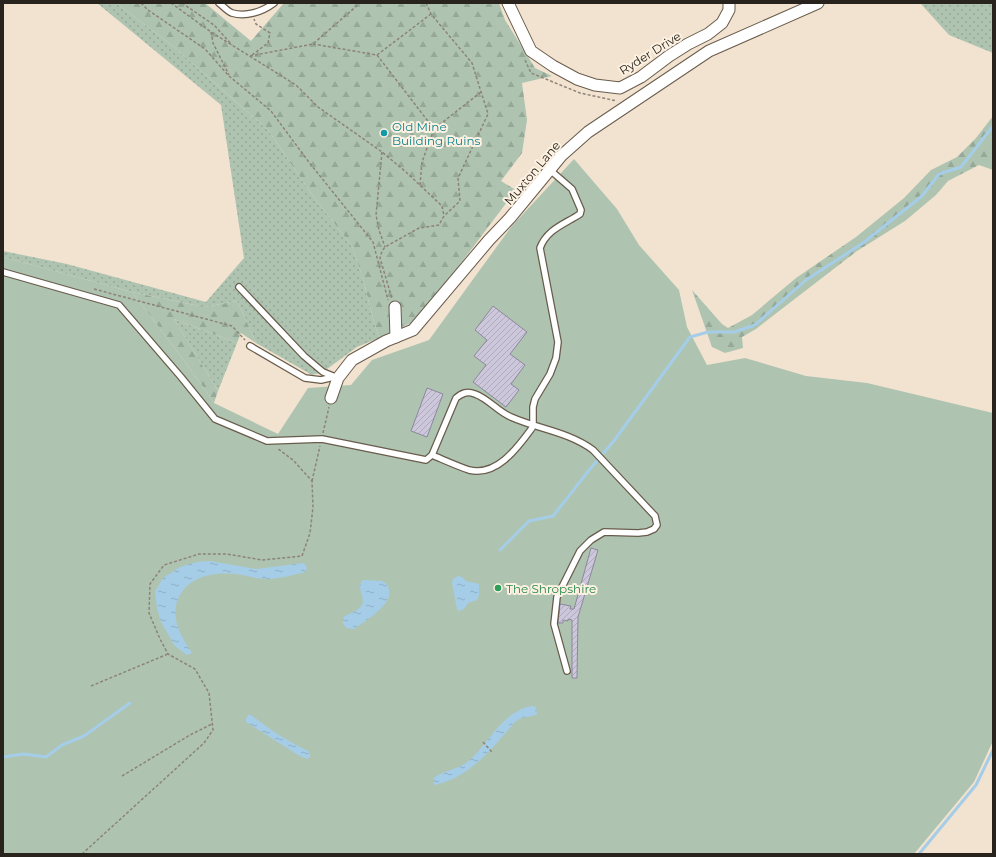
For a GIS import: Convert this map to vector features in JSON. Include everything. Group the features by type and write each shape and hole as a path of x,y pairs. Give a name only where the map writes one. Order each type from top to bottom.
{"street":[{"name":"Ryder Drive","path":"508,3 531,51 553,66 577,79 595,85 620,88 641,78 669,56 708,34 722,23 729,10 729,3"},
{"name":"Muxton Lane","path":"331,398 335,377 352,360 386,341 414,330 561,156 588,132 709,51 818,3"},
{"path":"392,305 396,337"}],"lane":[{"path":"219,3 230,12 239,14 262,12 274,3"},
{"path":"432,455 470,470 487,469 498,465 513,452 532,428 535,399 550,374 556,358 558,342 540,248 543,240 551,232 580,214 581,210 572,189 550,170"},
{"path":"3,272 119,306 181,377 215,419 267,441 322,439 426,460 432,455 456,398 466,392 484,398 509,416 562,434 590,447 655,516 657,525 654,529 647,532 604,532 591,540 580,551 557,597 554,624 567,671"},
{"path":"238,287 304,356 323,372 335,377"},
{"path":"250,346 305,378 321,380 335,377"}],"path":[{"path":"141,3 148,10 205,49 229,76 271,111 308,161 373,242 392,305"},
{"path":"171,3 210,32 296,85 318,107 382,152 442,206 444,216"},
{"path":"182,3 214,25 234,46"},
{"path":"313,44 360,3"},
{"path":"392,305 380,258 382,251 385,247 419,228 439,225 444,216 460,201 458,178 488,114 472,63 431,14 426,3"},
{"path":"250,56 268,43 270,33 256,24 252,13"},
{"path":"377,55 431,14"},
{"path":"210,32 213,43 229,76"},
{"path":"250,56 313,44 377,55 434,129"},
{"path":"420,185 422,162 434,129 481,92"},
{"path":"382,152 376,215 385,247"},
{"path":"91,288 232,326 250,346"},
{"path":"82,854 204,743 213,730 209,693 195,669 168,654 160,640 149,613 150,584 164,565 199,554 227,554 262,560 302,556 310,533 313,507 312,481 292,460 267,441"},
{"path":"91,686 168,654"},
{"path":"122,776 190,735 212,724"},
{"path":"483,742 492,752"}],"green space":[{"path":"97,3 116,3 173,46 268,130 313,196 352,246 363,279 379,338 357,347 323,372 312,375 256,343 237,301 204,307 132,292 3,257 3,251 67,264 206,302 244,258 221,105"},
{"path":"116,3 205,3 251,41 284,3 499,3 505,20 535,68 552,76 522,83 527,120 522,153 501,181 516,190 419,319 379,338 363,279 352,246 313,196 268,130 173,46"},
{"path":"920,3 993,3 993,53 949,35"},
{"path":"993,116 993,170 979,165 948,181 936,195 905,221 857,251 756,329 742,337 743,348 725,353 712,347 692,290 722,324 728,328 752,315 796,278 856,237 904,198 931,170 957,157 976,138"},
{"name":"The Shropshire","path":"574,159 617,209 639,245 679,290 687,327 707,365 745,358 806,376 867,383 993,413 993,741 974,782 914,854 3,854 3,257 132,292 189,367 214,403 278,434 308,388 351,385 372,360 429,340 511,227"},
{"path":"132,292 204,307 237,301 256,343 241,333 237,343 174,319 218,391 214,403 189,367"},
{"path":"174,319 237,343 218,391"}],"water":[{"path":"210,561 256,569 304,563 307,568 305,572 271,579 236,574 210,575 195,580 188,585 182,591 178,599 175,613 178,627 192,653 187,655 175,646 161,622 155,592 163,578 180,567 197,562"},
{"path":"458,576 462,577 466,581 479,584 479,595 477,600 468,603 464,609 459,611 457,609 452,583 453,579"},
{"path":"363,580 382,581 387,584 389,596 384,605 369,619 354,629 346,628 343,623 343,618 362,605 363,598 360,586"},
{"path":"532,706 536,707 537,714 521,718 515,722 489,752 479,761 459,776 434,785 433,779 436,776 466,763 473,757 497,728 510,716 521,709"},
{"path":"248,715 251,715 278,734 308,751 310,753 310,757 307,759 298,755 246,722"}],"building":[{"path":"493,306 527,332 510,354 525,365 511,384 519,390 506,407 473,382 486,365 474,356 487,340 475,330"},
{"path":"427,388 443,394 427,437 411,431"},
{"path":"591,548 598,550 578,617 577,678 572,678 572,620 563,620 563,623 558,623 560,604 571,606 570,609 574,609"}],"waterway":[{"path":"500,550 529,521 553,516 613,442 690,337 708,332 734,332 755,325 806,280 863,243 922,196 939,174 961,167 993,126"},
{"path":"3,757 24,754 46,757 62,745 84,736 130,703"},
{"path":"919,854 976,785 993,750"}],"place":[{"name":"Old Mine Building Ruins","path":"384,133"},
{"name":"The Shropshire","path":"498,588"}]}
